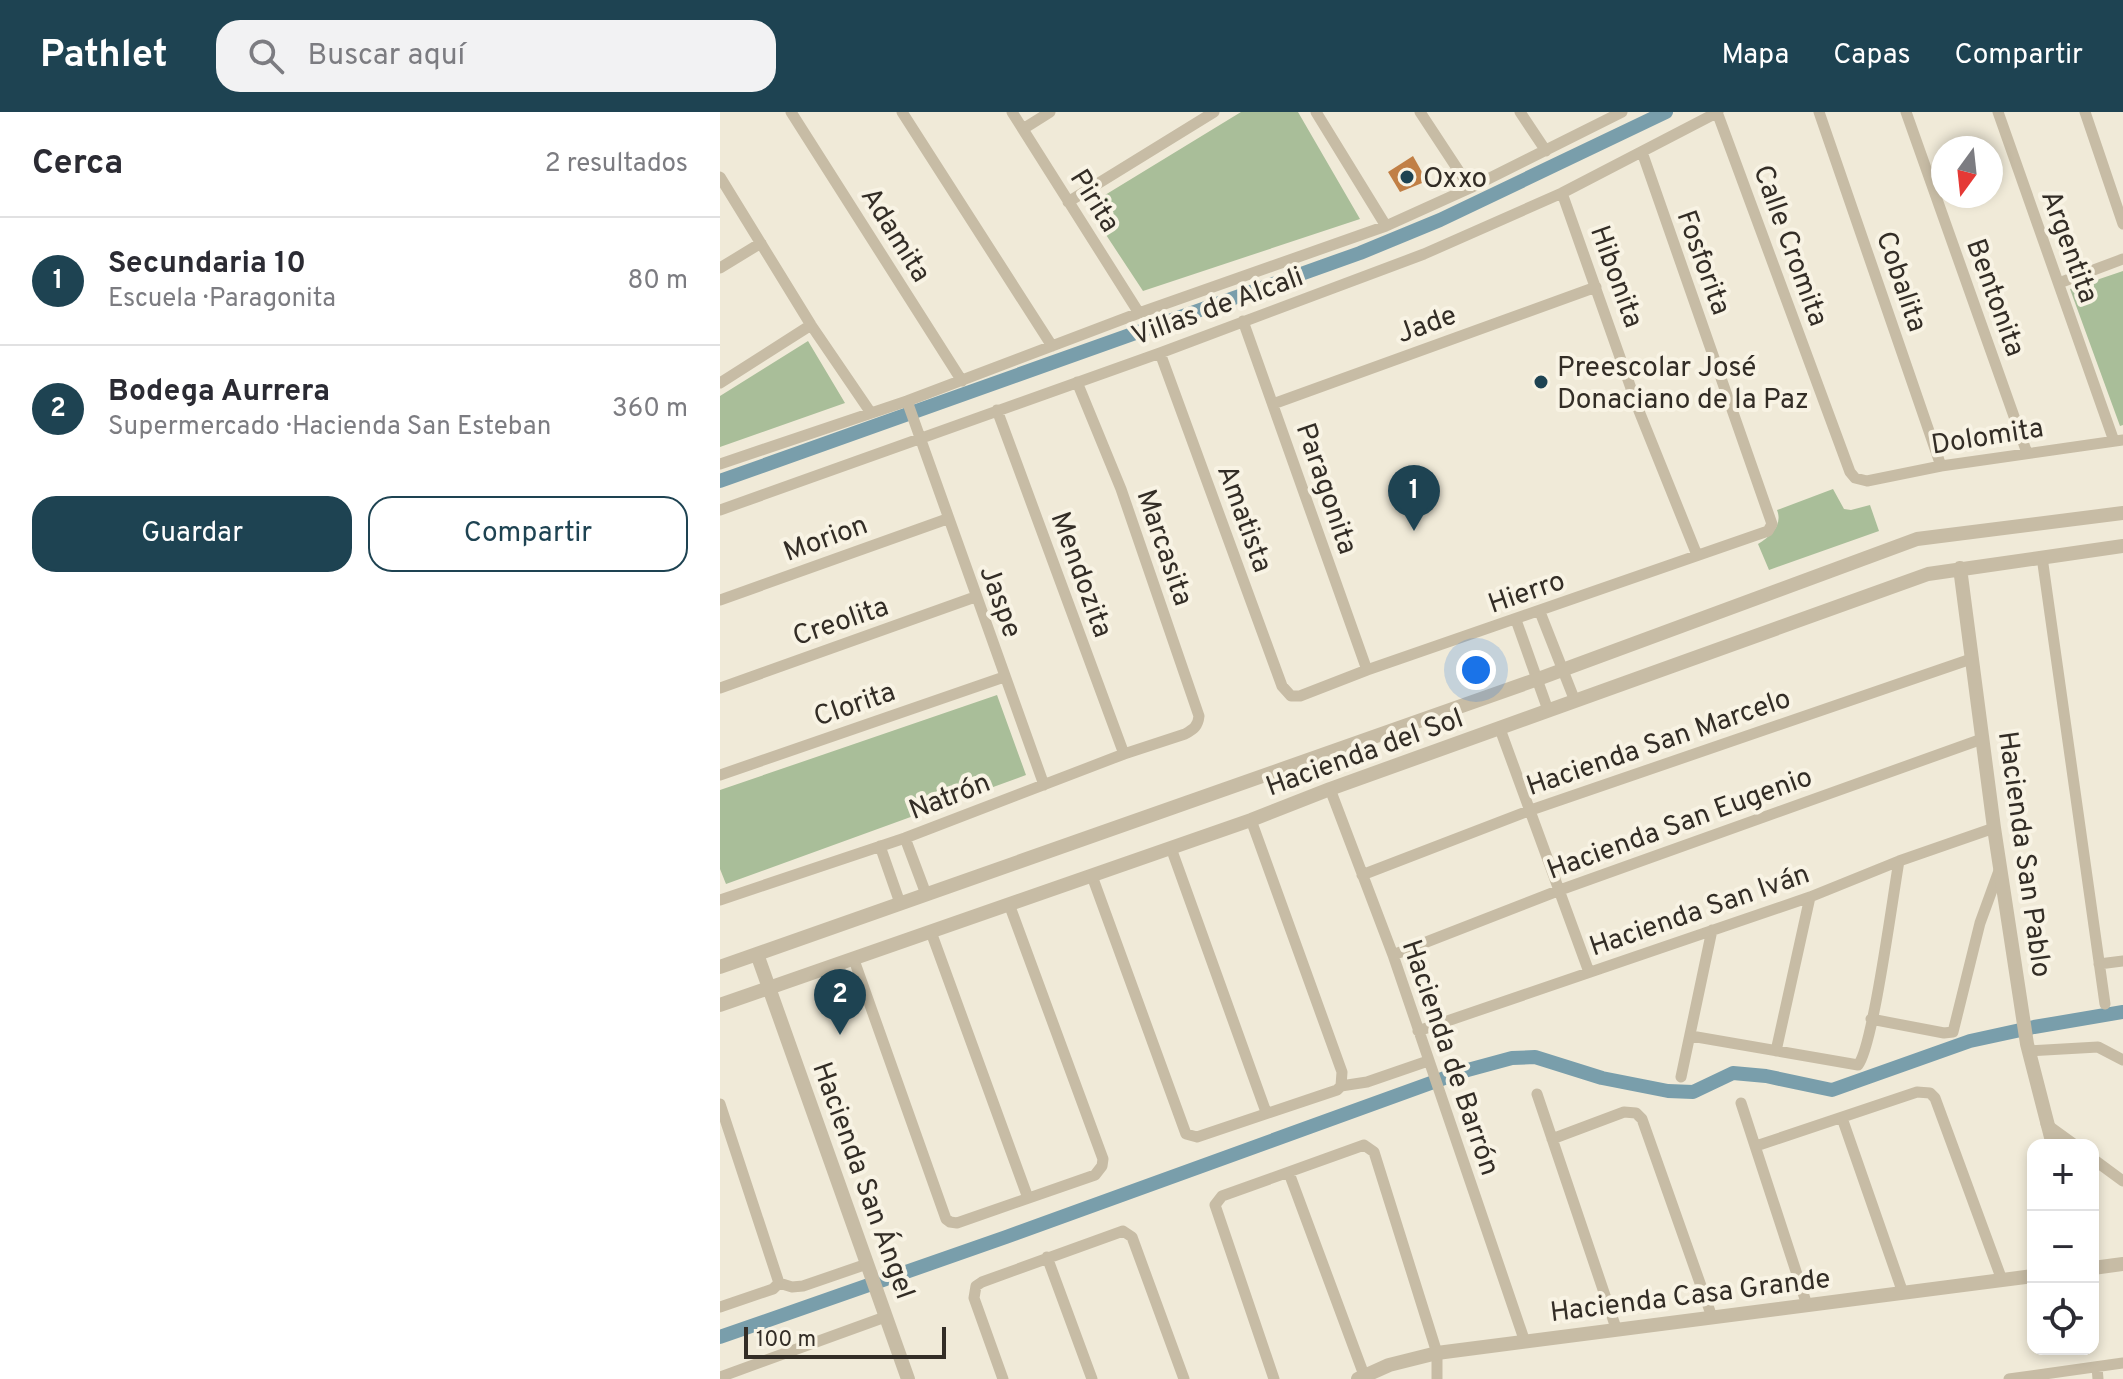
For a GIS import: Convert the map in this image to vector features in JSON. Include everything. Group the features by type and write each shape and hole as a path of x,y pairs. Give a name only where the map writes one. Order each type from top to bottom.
{"street":[{"name":"Adamita","path":"791,112 962,381"},
{"path":"902,112 1052,346"},
{"name":"Pirita","path":"1012,112 1139,313"},
{"path":"1023,129 1050,112"},
{"path":"1068,202 1214,112"},
{"path":"1316,112 1386,226"},
{"path":"1420,112 1470,188"},
{"path":"1520,112 1546,151"},
{"name":"Villas de Alcali","path":"720,510 919,435 1160,353 1424,254 1562,193 1718,112"},
{"name":"Calle Cromita","path":"1718,112 1850,472 1859,480"},
{"name":"Cobalita","path":"1819,112 1941,466"},
{"name":"Bentonita","path":"1906,112 2027,453"},
{"name":"Argentita","path":"1998,112 2119,441"},
{"path":"2085,112 2123,224"},
{"name":"Villas de Alcali","path":"720,464 871,413 908,404 1139,313 1386,226 1620,113"},
{"name":"Fosforita","path":"1642,152 1772,524"},
{"path":"720,177 811,325 871,413"},
{"name":"Hibonita","path":"1562,193 1639,411 1697,555"},
{"path":"720,268 761,243"},
{"path":"2059,283 2123,259"},
{"name":"Jade","path":"1273,404 1596,287"},
{"name":"Paragonita","path":"1243,321 1367,670"},
{"path":"720,383 811,325"},
{"name":"Amatista","path":"1160,353 1282,686 1291,696"},
{"name":"Marcasita","path":"1077,382 1121,489 1199,716 1194,730"},
{"name":"Jaspe","path":"908,404 1044,785"},
{"name":"Mendozita","path":"997,410 1124,754"},
{"name":"Dolomita","path":"1859,480 2119,441"},
{"name":"Hacienda del Sol","path":"720,967 1538,679 1917,539 2123,513"},
{"name":"Morion","path":"720,600 947,519"},
{"name":"Hierro","path":"1291,696 1300,696 1768,531 1772,524"},
{"name":"Hacienda del Sol","path":"720,1005 1251,820 1928,574 2123,546"},
{"path":"2042,557 2105,1004"},
{"name":"Hacienda San Pablo","path":"1960,568 1994,828 2028,1048 2051,1139"},
{"name":"Creolita","path":"720,688 975,597"},
{"path":"1540,612 1575,701"},
{"path":"1516,620 1548,710"},
{"name":"Hacienda San Marcelo","path":"1362,875 1531,810 1971,659"},
{"name":"Clorita","path":"720,775 1004,677"},
{"path":"1500,729 1589,972"},
{"name":"Natrón","path":"720,900 905,838 1194,730"},
{"name":"Hacienda San Eugenio","path":"1393,955 1560,890 1982,739"},
{"name":"Hacienda de Barrón","path":"1330,789 1393,955 1525,1342"},
{"path":"1251,820 1342,1072 1341,1086"},
{"name":"Hacienda San Iván","path":"1418,1031 1810,897 1899,861 1994,828"},
{"path":"905,838 926,894"},
{"path":"880,846 900,903"},
{"path":"1171,848 1266,1112"},
{"path":"1691,1036 1858,1065 1863,1059 1899,861"},
{"path":"1871,1019 1953,1032 1980,923 2000,868"},
{"path":"1092,876 1183,1128 1191,1137 1337,1090 1341,1086 1429,1065"},
{"path":"1776,1051 1810,897"},
{"path":"854,960 946,1219 952,1223 1028,1198 1100,1171 1103,1159 1009,904"},
{"path":"1681,1077 1712,930"},
{"path":"931,932 1028,1198"},
{"name":"Hacienda San Ángel","path":"757,954 908,1379"},
{"path":"2099,964 2123,961"},
{"path":"2028,1048 2098,1047 2123,1060"},
{"path":"1756,1146 1917,1092 1930,1093 1935,1098 2002,1280"},
{"path":"1537,1094 1616,1328"},
{"path":"1741,1103 1807,1305"},
{"path":"720,1104 779,1283"},
{"path":"1552,1139 1624,1112 1636,1113 1642,1119 1712,1317"},
{"path":"1842,1118 1903,1293"},
{"path":"2046,1124 2067,1139"},
{"path":"1274,1379 1215,1205 1222,1196 1358,1146 1370,1147 1374,1152 1437,1353 1437,1379"},
{"path":"2099,1163 2123,1181"},
{"path":"1289,1173 1361,1377"},
{"path":"1003,1379 974,1298 976,1286 1123,1231 1130,1233 1184,1379"},
{"path":"1047,1257 1092,1379"},
{"path":"2099,1265 2123,1264"},
{"path":"779,1283 803,1286 869,1268"},
{"name":"Hacienda Casa Grande","path":"1361,1377 1389,1365 1437,1353 2027,1277"},
{"path":"720,1307 773,1289 779,1283"},
{"path":"720,1377 884,1313"},
{"path":"2012,1379 2097,1373 2123,1363"}],"green space":[{"path":"1241,112 1298,112 1360,219 1143,291 1087,206"},
{"path":"2123,271 2123,425 2120,426 2070,289"},
{"path":"808,341 845,403 720,447 720,396"},
{"path":"1833,489 1844,509 1870,505 1879,531 1769,570 1758,544 1775,530 1777,510"},
{"path":"997,695 1026,775 726,884 720,869 720,790"}],"building":[{"name":"Oxxo","path":"1413,156 1427,181 1400,192 1388,172"}],"waterway":[{"path":"720,481 1360,253 1440,220 1666,112"},
{"path":"720,1337 1464,1071 1512,1058 1535,1057 1602,1078 1668,1091 1693,1092 1733,1073 1766,1076 1832,1090 1970,1041 2123,1012"}],"place":[{"name":"Oxxo","path":"1407,177"},
{"name":"Preescolar José Donaciano de la Paz","path":"1541,382"},
{"name":"Secundaria 10","path":"1414,531"},
{"name":"Bodega Aurrera","path":"840,1035"}]}
